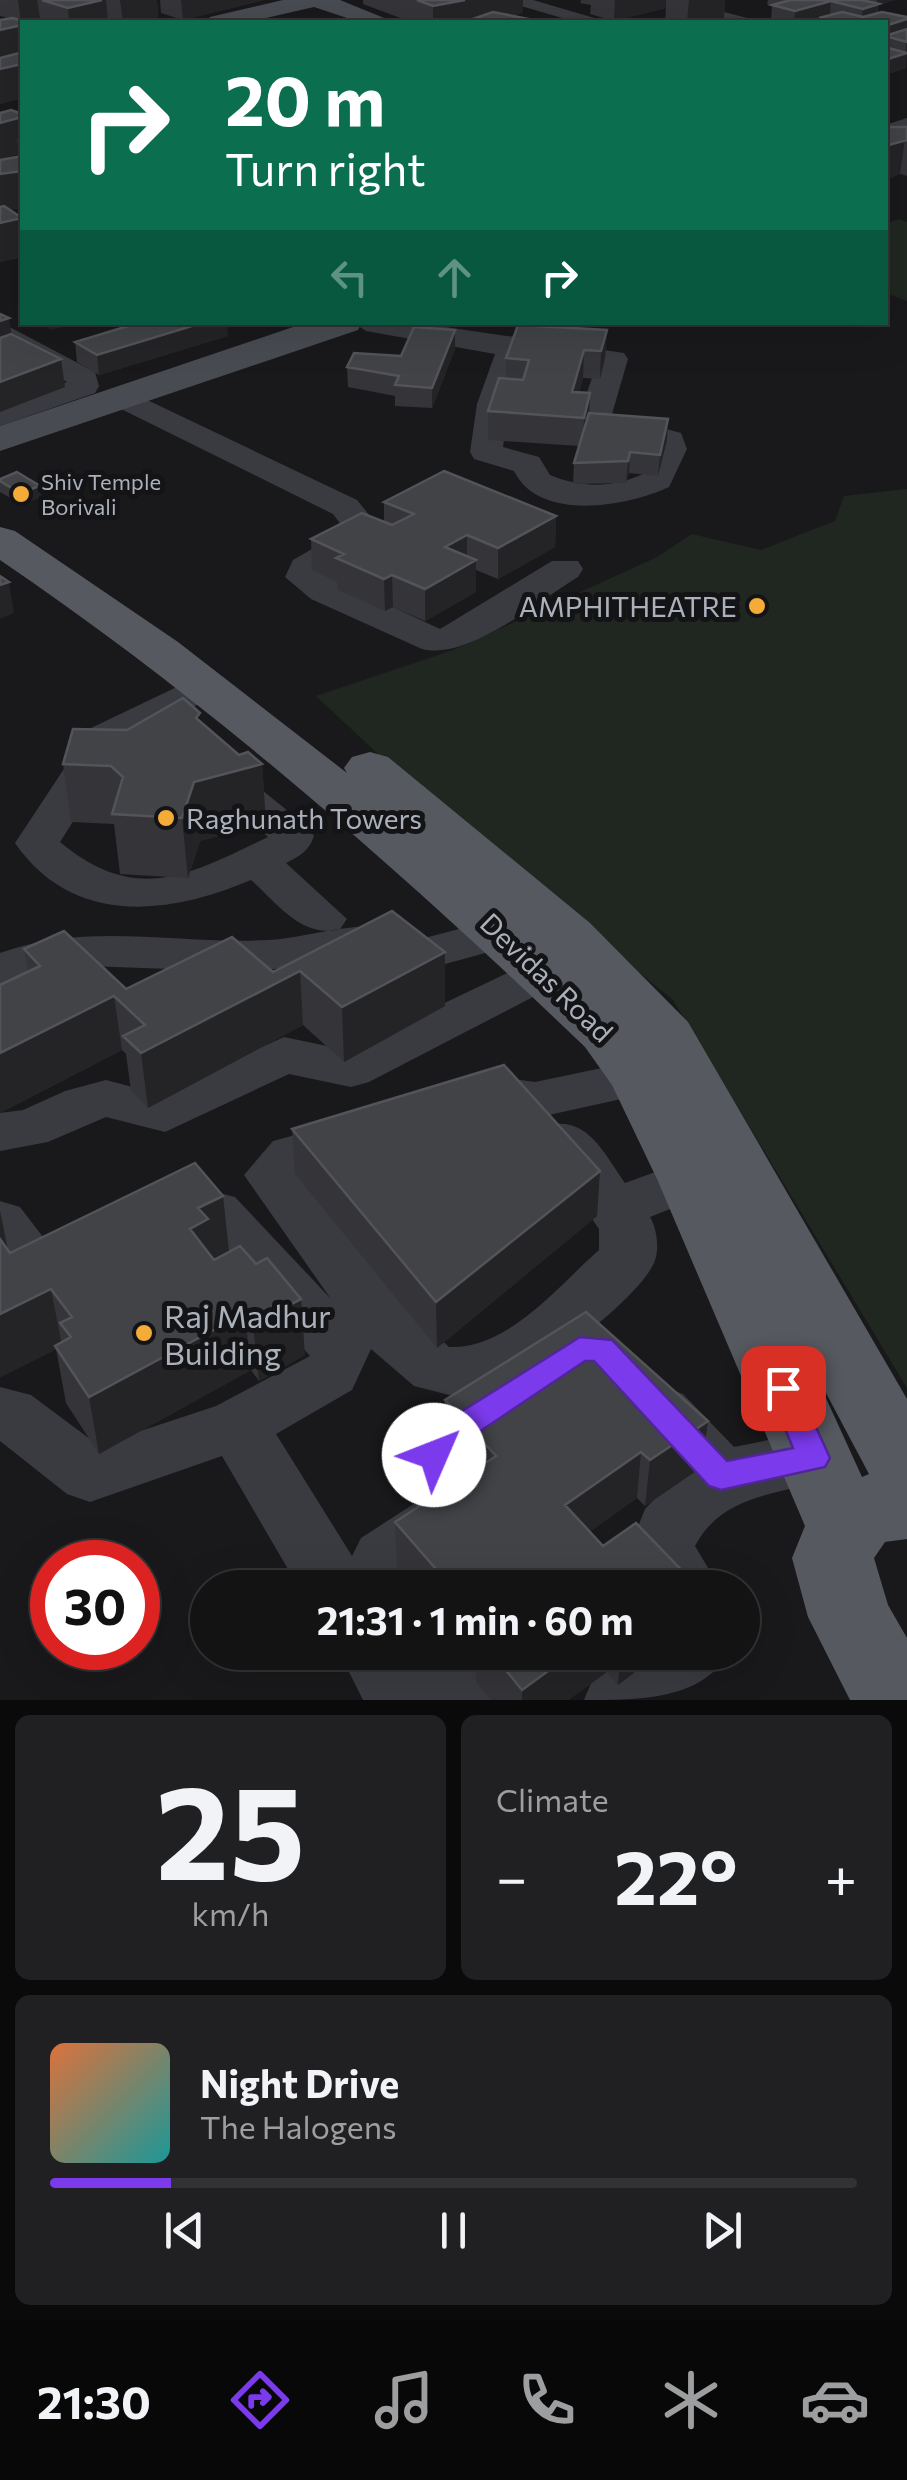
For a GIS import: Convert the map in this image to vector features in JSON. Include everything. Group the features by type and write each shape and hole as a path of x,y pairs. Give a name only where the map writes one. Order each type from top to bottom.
{"main road":[{"name":"Devidas Road","path":"0,506 272,692 414,802 569,936 654,1024 666,1037 755,1190 907,1470"},
{"name":"Devidas Road","path":"0,540 204,686 344,793 608,1032 640,1078 855,1496"},
{"path":"855,1496 833,1558 850,1616 896,1700"}],"street":[{"path":"510,0 590,20"},
{"path":"228,20 313,2 375,20"},
{"path":"260,20 313,2 349,20"},
{"path":"690,9 732,20"},
{"path":"0,439 336,325"},
{"path":"383,325 512,348 613,359 594,419 669,440 671,449 657,480 624,495 566,492 536,482 527,464 486,452 494,404 512,348"},
{"path":"0,332 84,379 84,386 0,416"},
{"path":"0,361 33,350"},
{"path":"122,398 345,507 382,540 306,568 302,576 436,641 449,640 565,569"},
{"path":"474,581 517,598"},
{"path":"144,716 268,812 292,836 289,844 193,889 136,895 101,892 46,855 37,843 106,737 144,716 204,686"},
{"path":"256,860 322,919"},
{"path":"0,1014 61,980 138,994 252,987 509,940"},
{"path":"0,971 24,960 81,949 238,956 509,940"},
{"path":"0,1132 30,1132 97,1100 121,1099 150,1113 166,1114 284,1055 351,1069 462,1012 509,940"},
{"path":"401,960 462,1012"},
{"path":"535,1100 627,1226 628,1258 528,1344 486,1366 463,1372 433,1369 398,1338 271,1175 292,1155 507,1096 535,1100 640,1078"},
{"path":"615,1209 691,1179"},
{"path":"0,1222 26,1256 50,1264 184,1205 216,1212 342,1351 330,1373 238,1425 90,1474 8,1413 0,1414"},
{"path":"385,1570 384,1559 464,1506 468,1493 434,1455 438,1442 580,1349 615,1363 721,1476 855,1496"},
{"path":"238,1425 323,1570"},
{"path":"674,1570 661,1552 664,1531 721,1476"},
{"path":"384,1670 402,1700"},
{"path":"448,1670 468,1700"},
{"path":"619,1700 666,1670"}],"shaded area":[{"path":"899,219 907,222 907,301 888,294 888,223"},
{"path":"907,489 907,1388 673,1000 426,799 316,696 453,650 657,557 692,534 761,550 835,521 844,496"}],"building":[{"path":"42,0 102,0 68,8"},
{"path":"417,0 465,0 433,6"},
{"path":"791,0 862,0 879,4 863,9 831,1 795,11 772,5"},
{"path":"493,12 534,20 470,20"},
{"path":"842,12 863,17 882,12 907,19 888,25 888,20 819,18"},
{"path":"0,20 20,20 20,25 0,30"},
{"path":"907,29 907,42 888,37"},
{"path":"888,48 907,53 888,59"},
{"path":"19,53 20,64 0,69 0,58"},
{"path":"11,110 20,113 20,118 0,123 0,113"},
{"path":"888,127 907,127 907,140 888,145"},
{"path":"20,156 20,171 0,174 0,160"},
{"path":"4,206 20,218 0,223 0,207"},
{"path":"131,325 195,325 97,355 75,342"},
{"path":"518,325 607,330 601,351 584,350 572,392 590,393 584,418 488,411 499,378 523,380 529,360 506,358"},
{"path":"414,327 455,330 432,388 395,385 399,376 347,367 354,353 401,356"},
{"path":"11,334 61,359 0,382 0,338"},
{"path":"589,413 668,419 660,455 630,452 628,461 574,463"},
{"path":"444,471 556,516 498,548 467,535 445,547 476,560 425,589 392,575 384,579 336,558 344,554 311,539 362,513 392,525 414,514 384,502"},
{"path":"17,472 40,486 20,493 0,481"},
{"path":"183,698 200,713 196,718 239,755 248,752 262,764 194,782 182,818 112,814 123,777 111,766 63,764 73,729 127,730"},
{"path":"392,911 445,952 342,1007 300,971 141,1053 123,1036 145,1025 114,996 0,1053 0,985 40,966 24,949 64,931 126,989 232,937 273,972"},
{"path":"504,1065 600,1171 436,1302 292,1129"},
{"path":"195,1163 223,1196 198,1208 208,1219 190,1229 214,1260 240,1246 256,1264 267,1258 301,1299 253,1324 245,1313 89,1397 55,1346 71,1337 60,1323 72,1317 51,1289 0,1314 0,1239 10,1253"},
{"path":"586,1312 708,1421 650,1460 641,1452 565,1505 603,1546 636,1523 681,1570 437,1570 395,1522 496,1456 445,1400"},
{"path":"506,1670 549,1670 522,1690"}],"place":[{"name":"Shiv Temple Borivali","path":"21,494"},
{"name":"AMPHITHEATRE","path":"757,606"},
{"name":"Raghunath Towers","path":"166,818"},
{"name":"Raj Madhur Building","path":"144,1333"}],"route":[{"path":"434,1455 438,1442 580,1349 602,1349 721,1476 814,1458 783,1388"}]}
